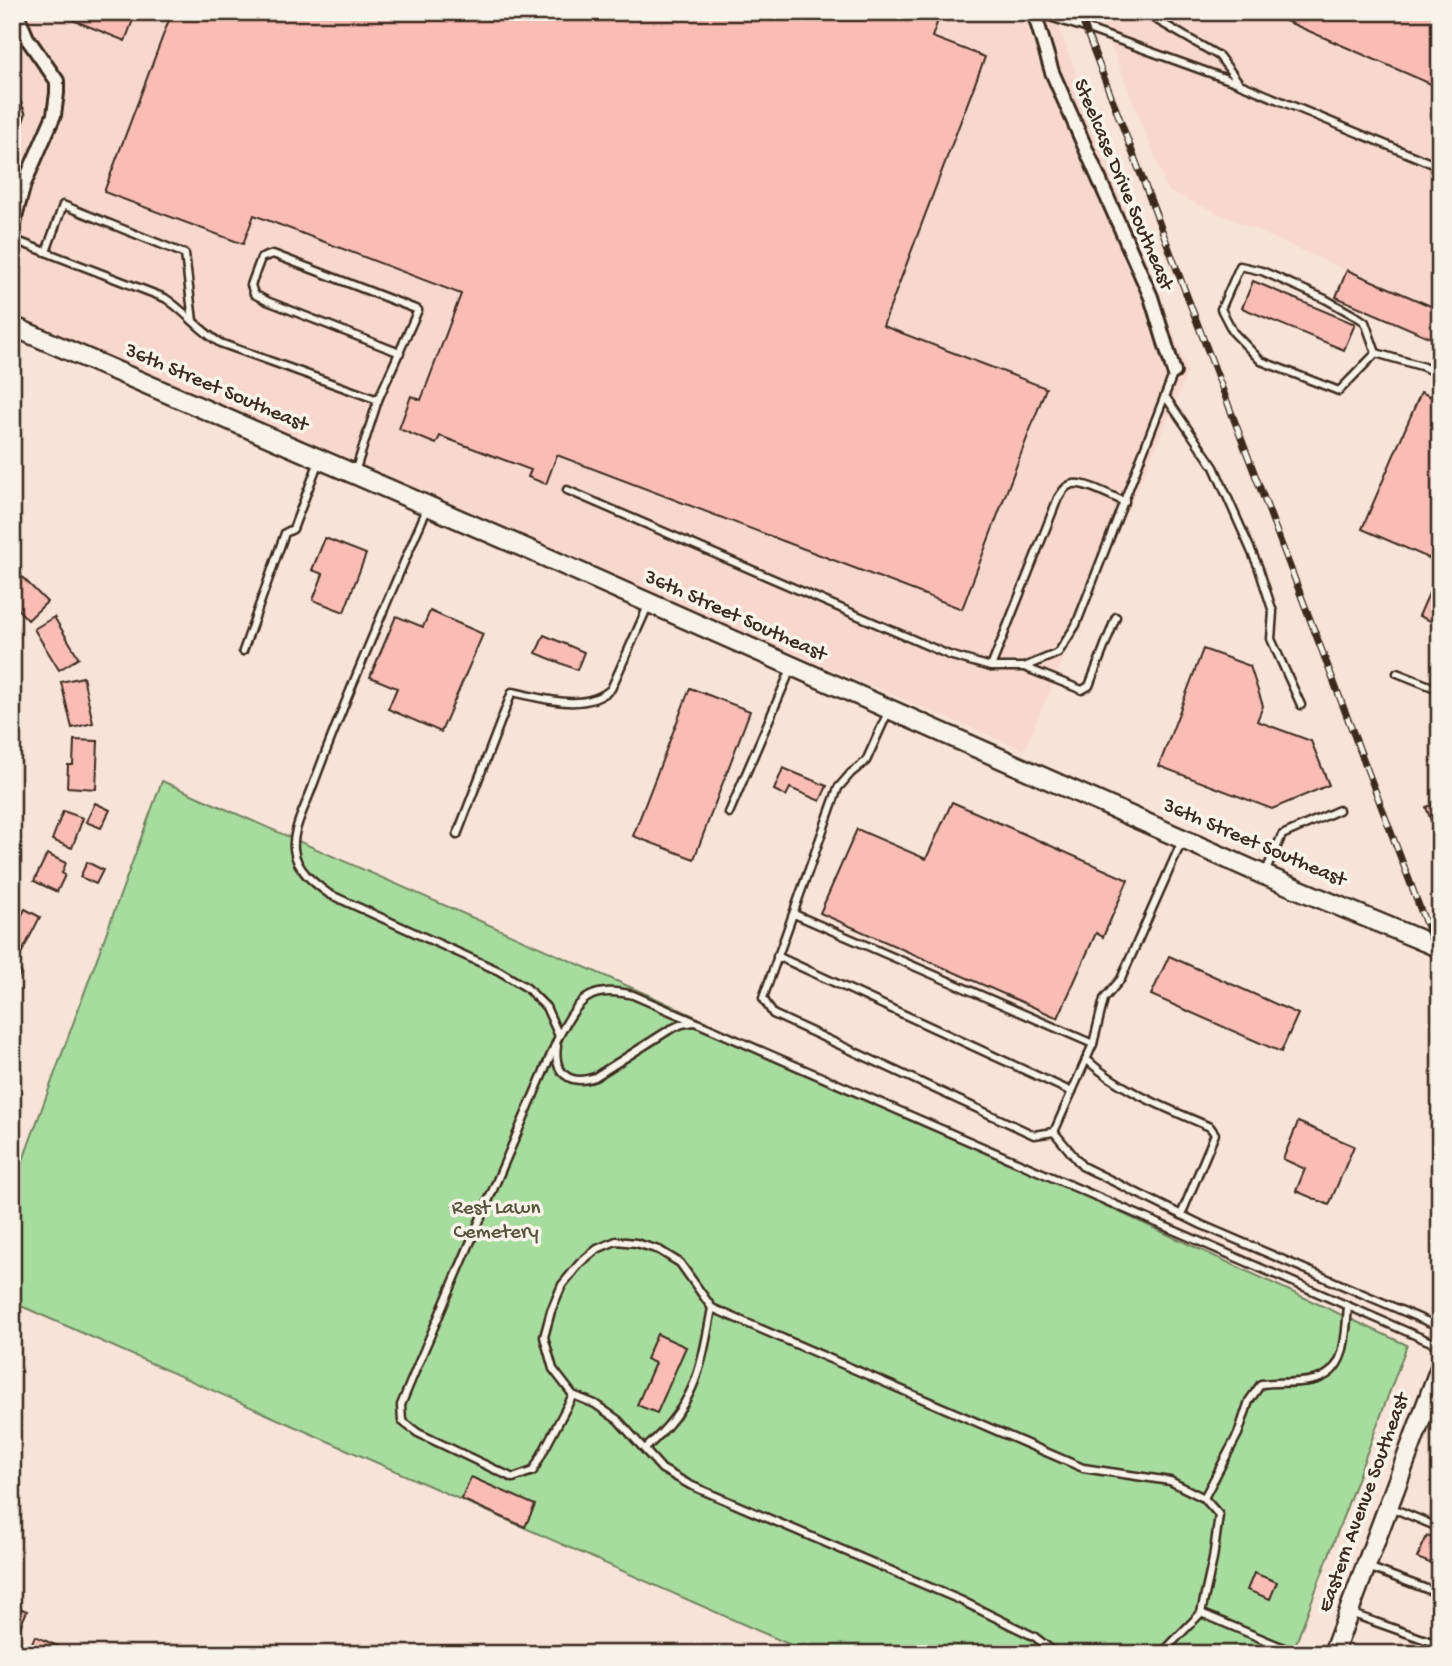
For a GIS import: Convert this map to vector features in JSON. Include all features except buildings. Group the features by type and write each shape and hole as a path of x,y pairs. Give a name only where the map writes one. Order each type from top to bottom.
{"street":[{"path":"12,228 15,206 54,115 57,93 57,82 27,38 16,12"},
{"name":"Steelcase Drive Southeast","path":"1034,12 1052,72 1151,297 1174,372"},
{"name":"36th Street Southeast","path":"12,326 1183,839 1440,948"},
{"name":"Eastern Avenue Southeast","path":"1333,1654 1440,1368"}],"lane":[{"path":"1034,12 1240,84 1440,167"},
{"path":"1143,12 1219,56 1240,84"},
{"path":"12,93 21,114 12,139"},
{"path":"46,252 63,205 185,254 194,323"},
{"path":"12,239 165,298 220,342 378,400"},
{"path":"354,474 378,400 400,353 418,310 273,254 261,258 251,285 254,294 400,353"},
{"path":"1240,266 1262,271 1325,299 1365,322 1376,353 1339,391 1261,360 1233,332 1221,309 1240,266"},
{"path":"1376,353 1440,374"},
{"path":"1024,667 1058,653 1076,625 1174,372"},
{"path":"1165,396 1214,467 1258,566 1273,612 1271,639 1301,705"},
{"path":"243,651 285,533 293,529 319,459"},
{"path":"991,667 1058,498 1065,489 1071,484 1081,484 1125,502"},
{"path":"567,490 949,655 991,667 1024,667 1082,690 1089,686 1116,617"},
{"path":"428,506 327,747 296,833 293,849 299,865 312,882 329,894 499,971 527,988 546,1007 559,1035 556,1057 565,1076 584,1081 595,1077 669,1030 696,1022"},
{"path":"457,835 512,692 566,703 601,698 611,689 649,604"},
{"path":"729,813 792,667"},
{"path":"1397,673 1440,690"},
{"path":"890,710 866,761 850,773 838,788 763,998 773,1014 1034,1135 1054,1132"},
{"path":"1264,874 1282,835 1339,810"},
{"path":"1054,1132 1093,1044 1104,999 1121,979 1183,839"},
{"path":"794,914 1093,1044"},
{"path":"777,956 1072,1092"},
{"path":"573,1395 533,1471 513,1479 418,1433 402,1421 401,1405 415,1369 559,1035 575,1007 588,997 608,991 634,995 1440,1346"},
{"path":"1086,1059 1126,1090 1210,1127 1215,1135 1181,1215"},
{"path":"1054,1132 1082,1167 1181,1215 1440,1327"},
{"path":"1057,1654 1035,1637 960,1600 690,1485 662,1469 646,1448 618,1420 595,1404 573,1395 554,1369 544,1337 562,1284 580,1263 597,1249 616,1241 636,1243 659,1250 680,1263 712,1308 1083,1468 1170,1481 1204,1498 1219,1514 1213,1559 1201,1613 1161,1654"},
{"path":"1204,1498 1238,1434 1250,1401 1261,1384 1318,1379 1338,1365 1344,1348 1348,1307"},
{"path":"646,1448 682,1409 696,1380 712,1308"},
{"path":"1388,1506 1440,1528"},
{"path":"1367,1566 1440,1594"},
{"path":"1349,1612 1440,1645"},
{"path":"1201,1613 1298,1654"}],"shaded area":[{"path":"12,12 1053,12 1188,372 1024,750 12,326"},
{"path":"1098,12 1440,12 1440,312 1168,191"}],"green space":[{"name":"Rest Lawn Cemetery","path":"162,781 655,998 1407,1345 1292,1654 811,1654 12,1302 12,1190"}],"railway":[{"path":"1079,12 1440,961"}]}
